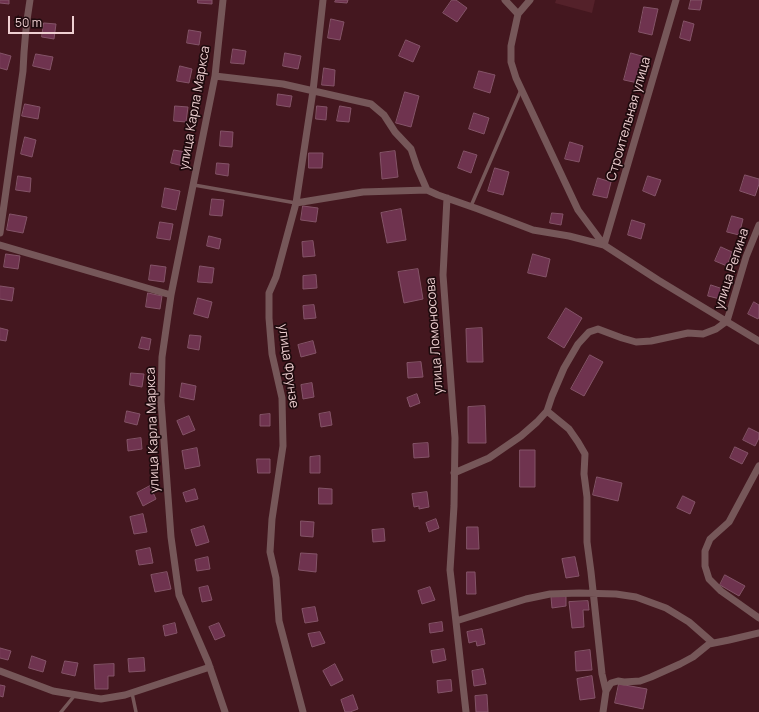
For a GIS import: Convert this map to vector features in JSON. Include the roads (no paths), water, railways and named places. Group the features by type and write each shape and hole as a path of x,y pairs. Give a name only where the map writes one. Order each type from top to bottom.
{"street":[{"path":"0,233 23,71 26,21 30,0"},
{"name":"улица Карла Маркса","path":"223,0 215,76 171,295 162,357 161,401 171,537 179,595 210,667 225,712"},
{"name":"улица Фрунзе","path":"304,712 279,620 276,578 270,552 272,519 283,446 282,398 272,354 269,318 269,293 276,277 296,203 323,0"},
{"path":"505,0 518,14"},
{"path":"530,0 518,14 511,46 511,62 516,78 578,210 604,246"},
{"name":"Строительная улица","path":"604,246 676,0"},
{"path":"215,76 283,84 371,104 384,115 395,132 411,149 427,190"},
{"path":"296,203 363,192 427,190 533,230 569,236 604,246 759,341"},
{"name":"улица Ломоносова","path":"447,198 443,275 454,438 454,506 450,570 466,712"},
{"name":"улица Репина","path":"727,322 746,257 759,224"},
{"path":"0,245 171,295"},
{"path":"454,473 489,458 521,436 537,422 547,411 564,368 578,344 589,332 598,329 636,342 650,341 688,333 703,334 716,329 727,322"},
{"path":"547,411 569,429 585,454 584,474 587,497 587,542 602,674 606,691 603,712"},
{"path":"759,466 729,522 710,540 705,551 705,566 709,579 721,591 759,618"},
{"path":"456,621 526,599 550,594 616,594 636,597 666,608 689,622 714,643"},
{"path":"606,691 611,684 618,681 640,681 651,677 693,657 709,644 759,633"},
{"path":"0,671 53,691 101,699 132,693 210,667"}],"lane":[{"path":"471,206 521,89"},
{"path":"194,184 296,203"},
{"path":"132,693 136,712"},
{"path":"61,712 75,695"}]}
